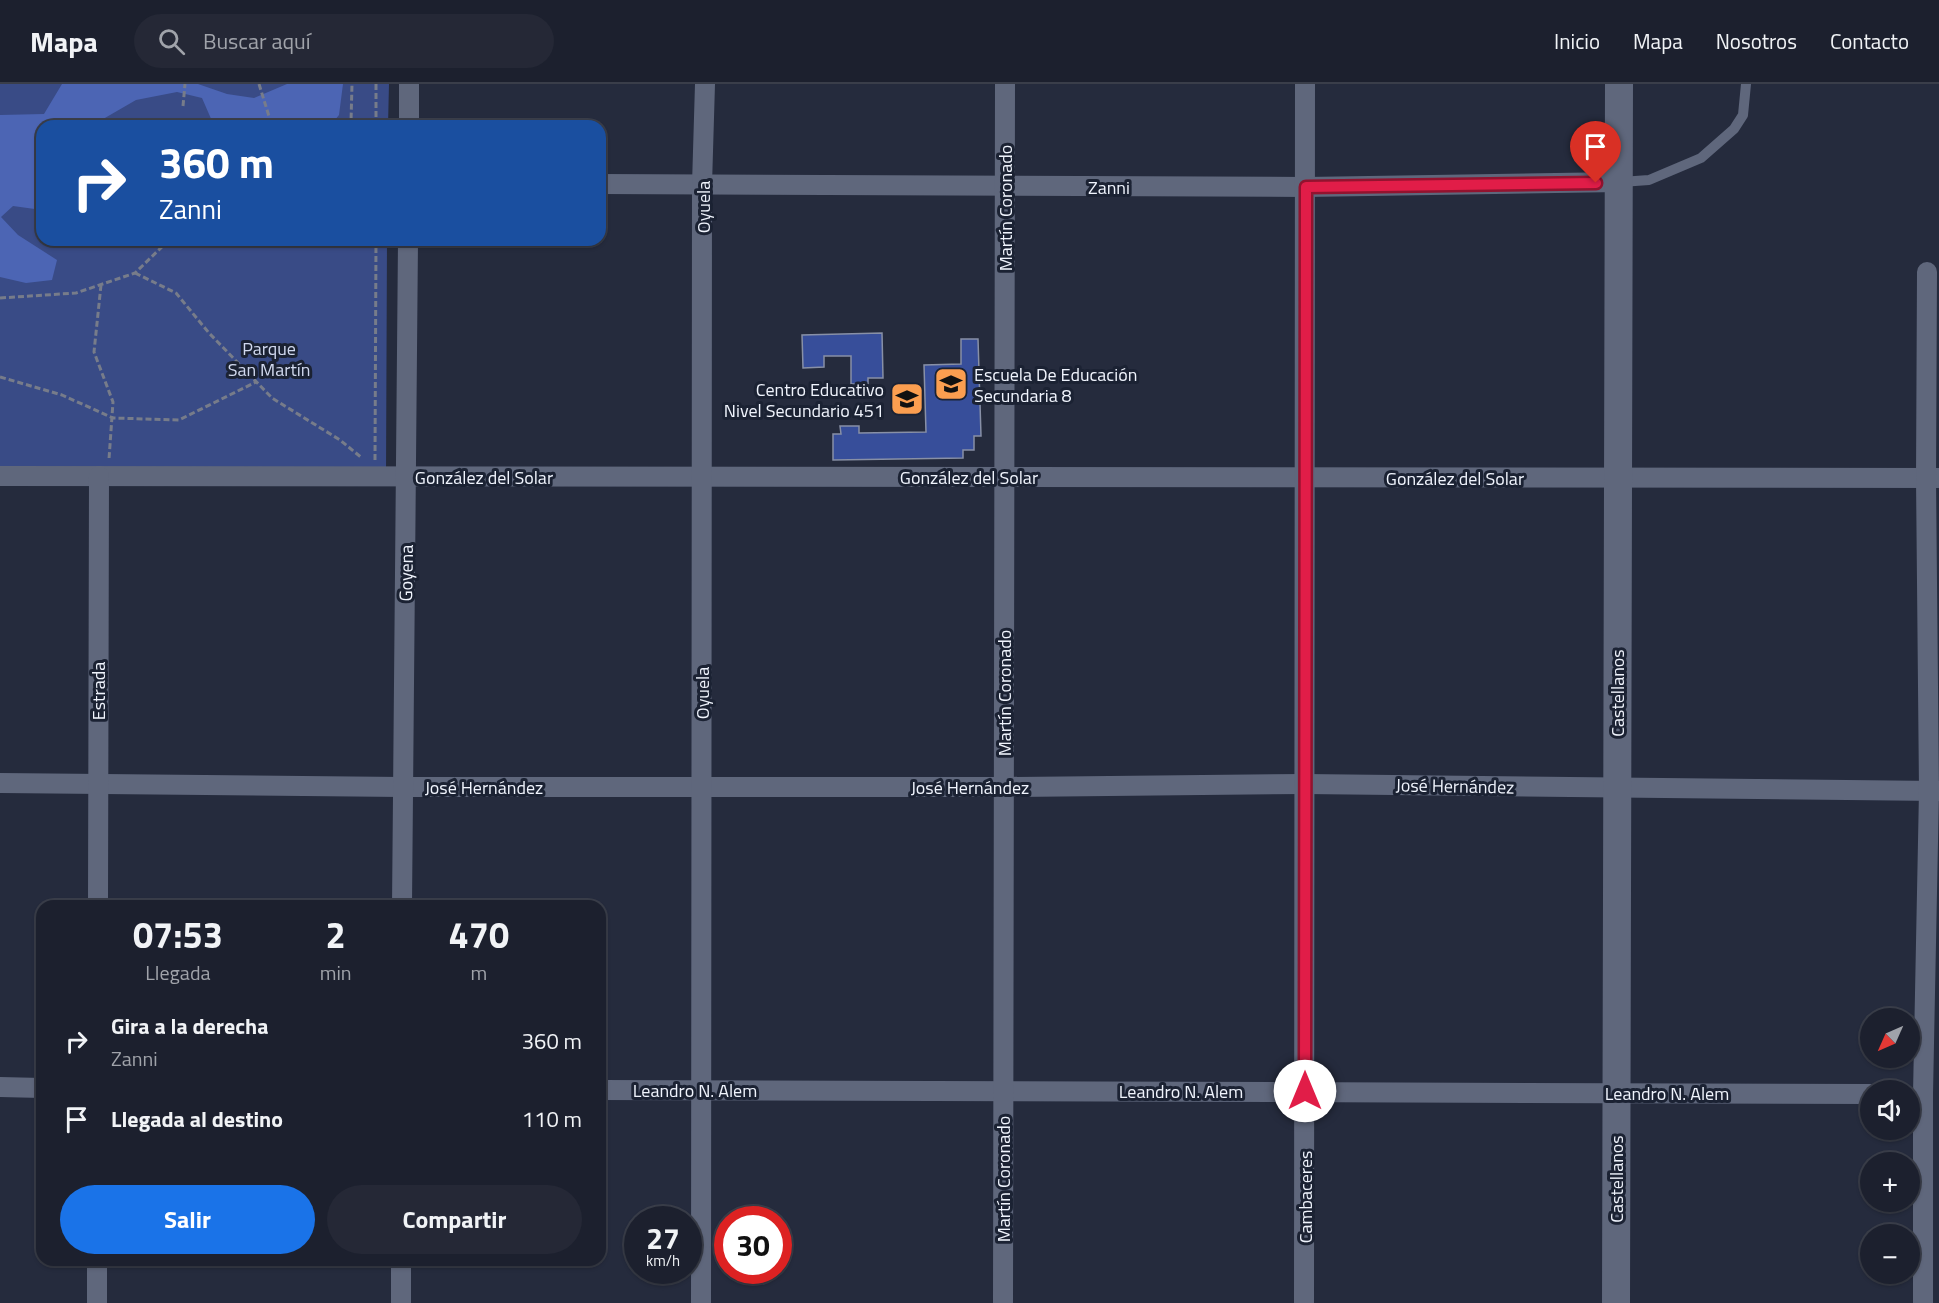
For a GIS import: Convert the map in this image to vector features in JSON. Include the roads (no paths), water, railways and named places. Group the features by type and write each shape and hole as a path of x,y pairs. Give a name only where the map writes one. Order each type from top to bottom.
{"street":[{"path":"409,84 409,120"},
{"name":"Oyuela","path":"701,1303 702,185 705,84"},
{"name":"Martín Coronado","path":"1003,1303 1005,84"},
{"name":"Cambaceres","path":"1304,1303 1305,84"},
{"name":"Castellanos","path":"1616,1303 1618,84"},
{"name":"Zanni","path":"606,184 1306,187 1619,182"},
{"name":"Goyena","path":"402,900 408,246"},
{"path":"1923,1303 1924,1094 1934,791 1933,478 1927,272"},
{"name":"González del Solar","path":"0,476 104,470 375,477 1933,478"},
{"name":"Estrada","path":"98,900 104,470"},
{"name":"José Hernández","path":"0,783 402,787 1004,787 1305,784 1934,791"},
{"path":"0,1087 36,1088"},
{"name":"Leandro N. Alem","path":"606,1089 1860,1094"},
{"path":"97,1266 97,1303"},
{"path":"401,1266 401,1303"}],"lane":[{"path":"1619,182 1649,180 1701,158 1734,129 1743,115 1746,84"}],"place":[{"name":"Escuela De Educación Secundaria 8","path":"951,384"},
{"name":"Centro Educativo Nivel Secundario 451","path":"907,399"}],"park label":[{"name":"Parque San Martín","path":"269,358"}]}
